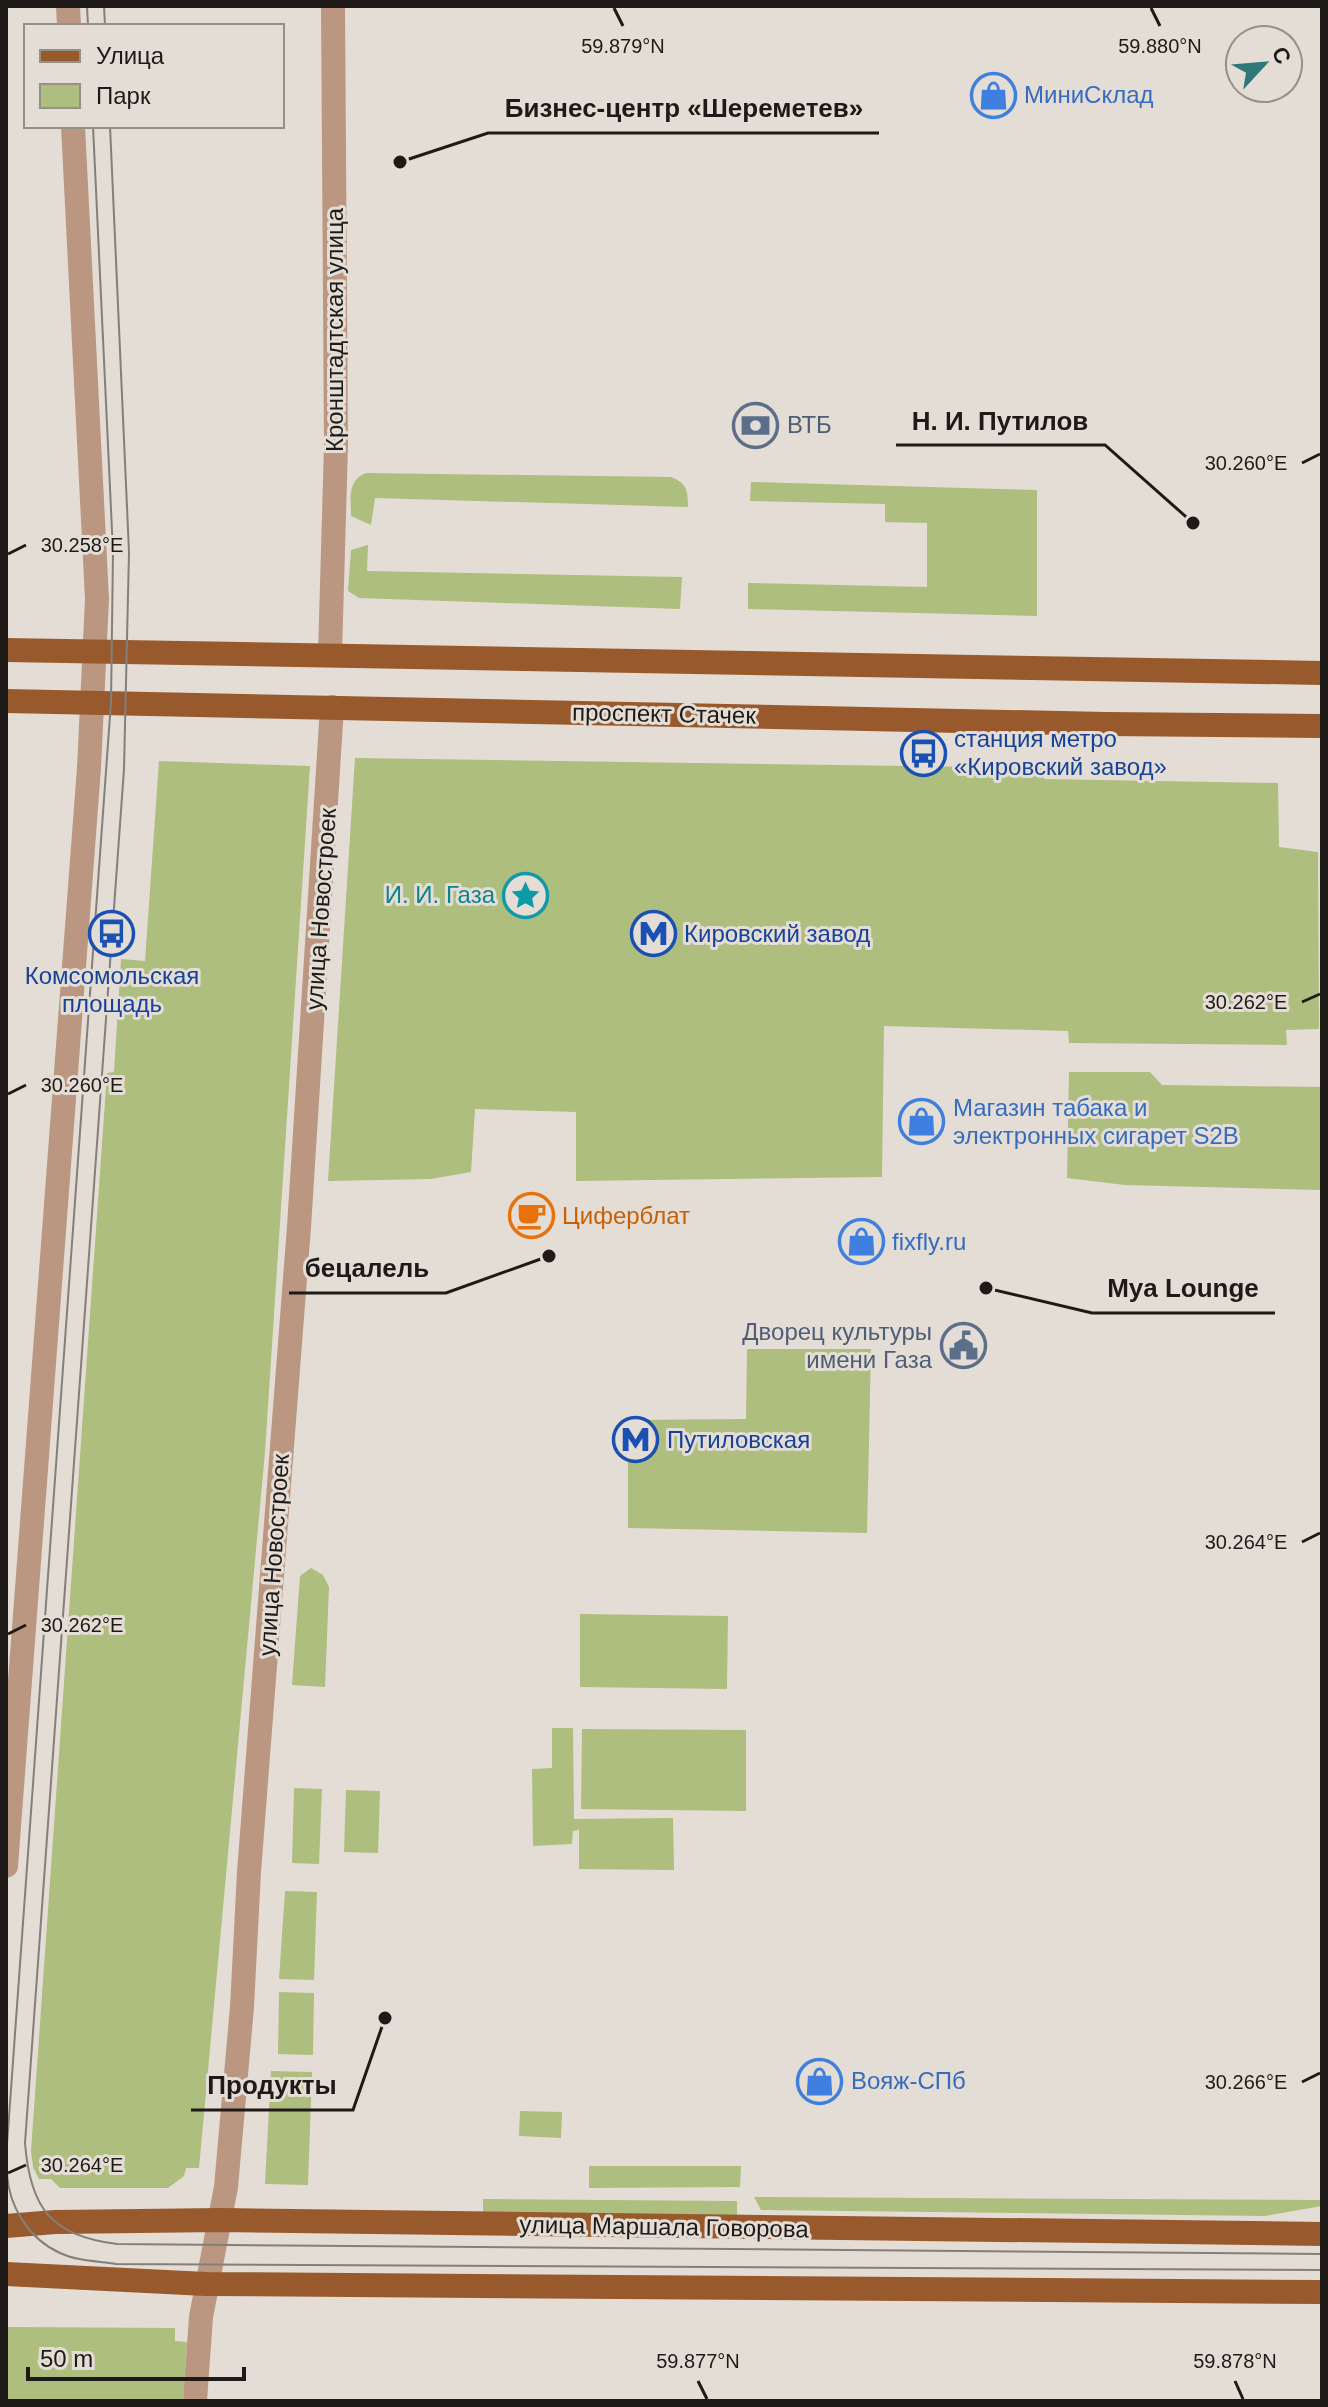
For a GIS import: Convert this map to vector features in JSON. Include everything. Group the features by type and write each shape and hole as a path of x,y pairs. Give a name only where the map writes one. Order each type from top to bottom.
{"main road":[{"path":"6,650 1322,673"},
{"name":"проспект Стачек","path":"6,701 1322,726"},
{"name":"улица Маршала Говорова","path":"6,2226 55,2222 221,2220 1322,2234"},
{"path":"6,2274 206,2284 1322,2292"}],"street":[{"name":"Кронштадтская улица","path":"330,654 336,445 333,6"},
{"path":"6,1866 96,652 97,599 73,128"},
{"name":"улица Новостроек","path":"195,2401 206,2284 221,2220 242,2007 249,1872 316,983 332,707"}],"green space":[{"path":"366,473 671,477 686,488 688,507 375,498 371,525 351,516 353,485"},
{"path":"751,482 1037,490 1037,616 748,609 748,583 927,587 927,523 885,522 885,504 750,501"},
{"path":"368,545 367,571 682,577 680,609 359,598 348,591 351,550"},
{"path":"355,758 1044,768 1044,779 1278,783 1279,847 1318,852 1319,1029 1286,1030 1287,1045 1069,1043 1068,1031 884,1026 882,1177 576,1181 576,1112 475,1109 471,1172 431,1179 328,1181"},
{"path":"159,761 310,766 265,1452 199,2168 186,2168 184,2176 168,2188 60,2188 51,2179 39,2179 33,2167 31,2151 107,1073 114,1072 121,959 145,961"},
{"path":"1069,1072 1150,1072 1162,1085 1322,1087 1322,1190 1125,1185 1067,1178"},
{"path":"747,1349 871,1349 867,1533 628,1528 628,1420 746,1419"},
{"path":"311,1568 323,1575 329,1587 325,1687 292,1685 300,1576"},
{"path":"580,1614 728,1616 727,1689 580,1687"},
{"path":"552,1728 573,1728 574,1819 673,1818 674,1870 579,1869 579,1830 573,1831 572,1844 533,1846 532,1769 552,1768"},
{"path":"582,1729 746,1730 746,1811 581,1809"},
{"path":"294,1788 322,1789 319,1864 292,1863"},
{"path":"346,1790 380,1791 378,1853 344,1852"},
{"path":"285,1891 317,1892 314,1980 279,1979"},
{"path":"279,1992 314,1993 313,2055 278,2054"},
{"path":"271,2071 312,2072 308,2185 265,2184"},
{"path":"520,2111 562,2112 561,2138 519,2136"},
{"path":"589,2166 741,2166 740,2187 589,2188"},
{"path":"754,2197 1322,2200 1322,2206 1265,2216 761,2210"},
{"path":"483,2199 737,2201 737,2216 483,2213"},
{"path":"6,2327 175,2328 175,2341 187,2342 183,2401 6,2401"}],"tram line":[{"path":"87,6 88,24"},
{"path":"104,6 105,24"},
{"path":"93,128 113,552 111,702 7,2146 6,2167 16,2210 30,2231 60,2253 116,2264 1322,2270"},
{"path":"110,128 129,552 124,769 25,2143 32,2185 39,2201 60,2226 75,2234 117,2244 1322,2254"}],"place":[{"name":"МиниСклад","path":"993,95"},
{"name":"Бизнес-центр «Шереметев»","path":"400,162"},
{"name":"ВТБ","path":"756,425"},
{"name":"Н. И. Путилов","path":"1193,523"},
{"name":"станция метро «Кировский завод»","path":"923,753"},
{"name":"И. И. Газа","path":"526,895"},
{"name":"Комсомольская площадь","path":"112,934"},
{"name":"Кировский завод","path":"653,934"},
{"name":"Магазин табака и электронных сигарет S2B","path":"922,1122"},
{"name":"Циферблат","path":"531,1216"},
{"name":"fixfly.ru","path":"861,1242"},
{"name":"бецалель","path":"549,1256"},
{"name":"Mya Lounge","path":"986,1288"},
{"name":"Дворец культуры имени Газа","path":"963,1346"},
{"name":"Путиловская","path":"636,1440"},
{"name":"Продукты","path":"385,2018"},
{"name":"Вояж-СПб","path":"820,2081"}]}
